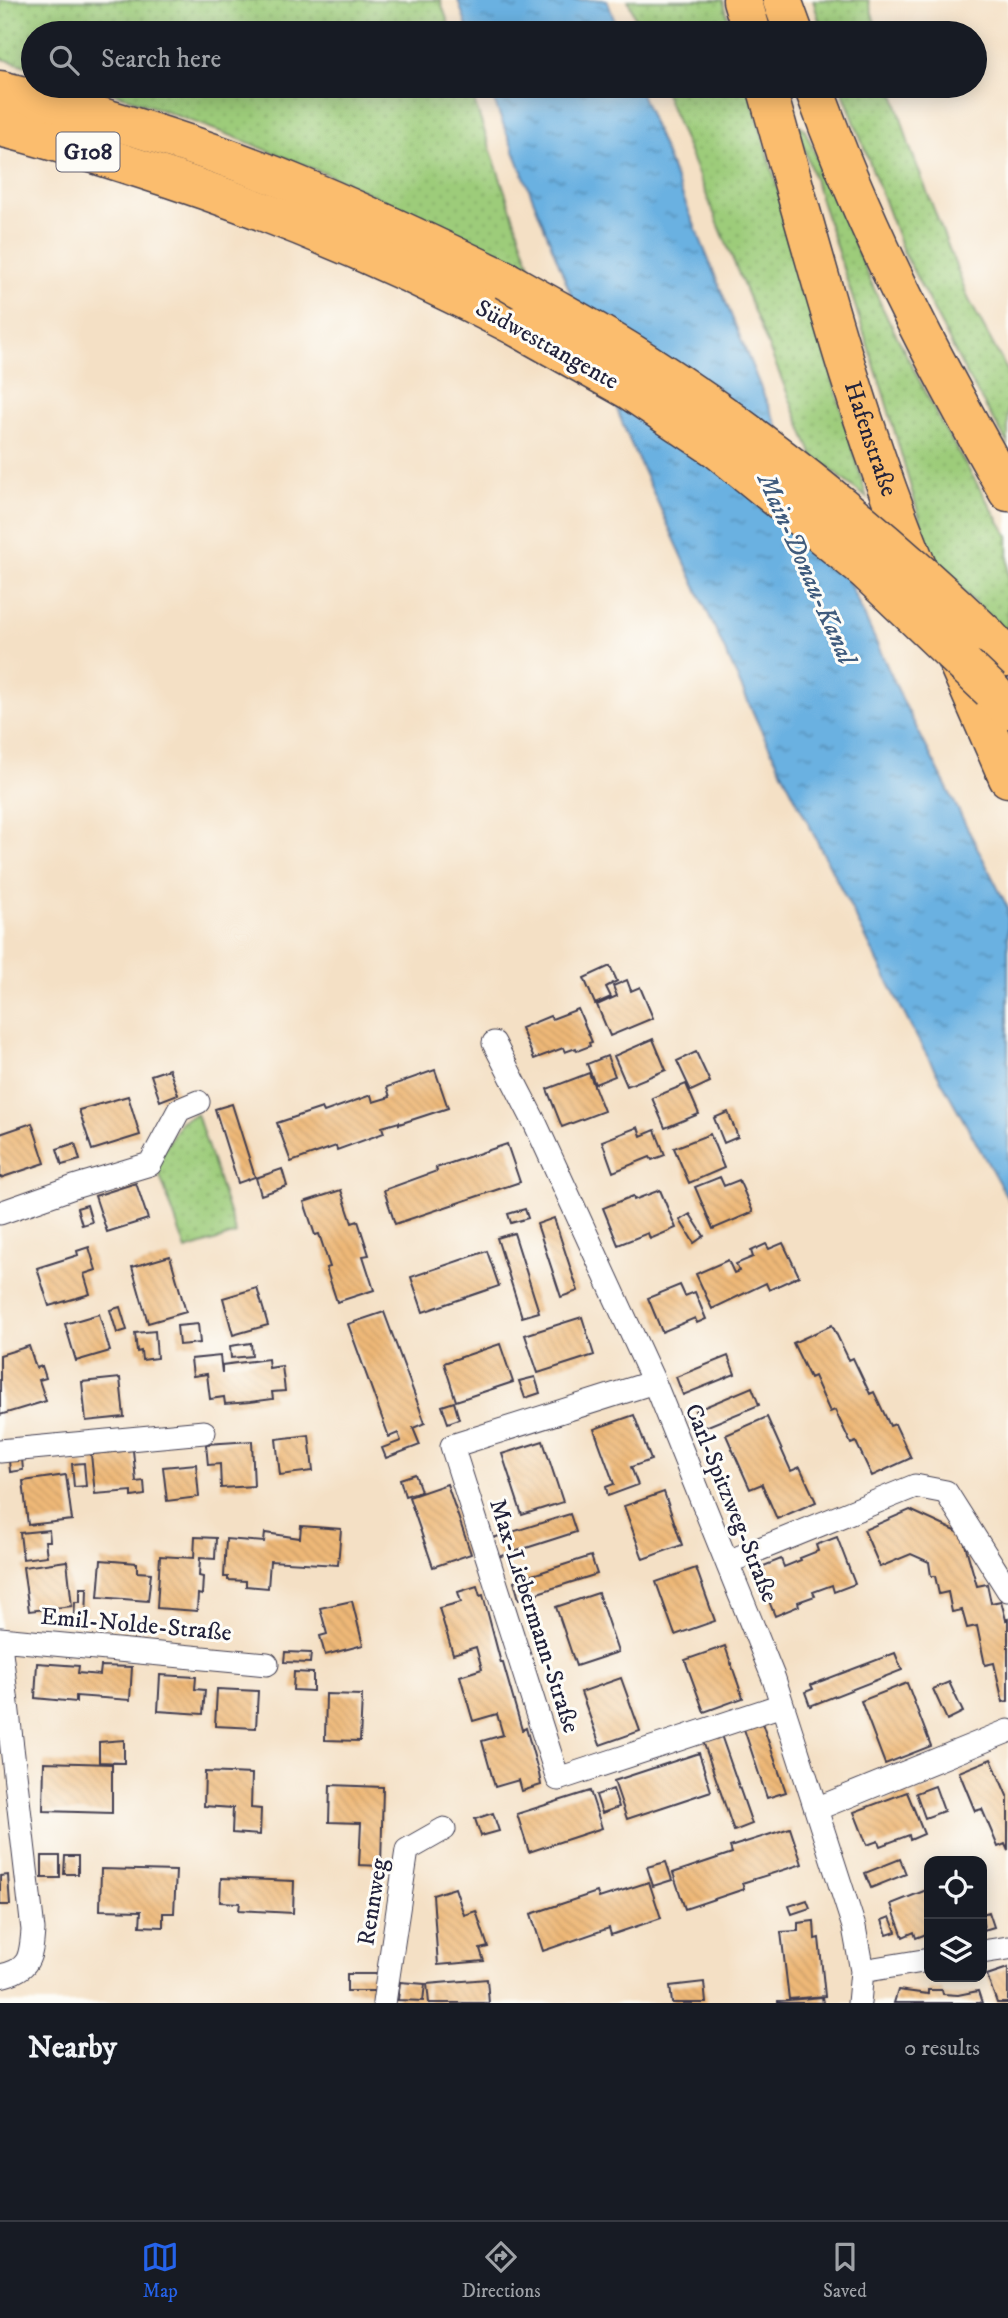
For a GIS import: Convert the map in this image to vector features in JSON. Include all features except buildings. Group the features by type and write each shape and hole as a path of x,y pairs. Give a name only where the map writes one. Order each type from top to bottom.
{"highway":[{"path":"743,0 749,21"},
{"path":"782,0 790,21"},
{"name":"Südwesttangente","path":"0,90 21,96"},
{"name":"Südwesttangente","path":"29,98 113,121 181,162 297,224 433,284 629,390 717,449 856,562 930,630 1008,709"},
{"name":"Hafenstraße","path":"769,98 860,411 897,520 997,758 1008,778"},
{"path":"817,98 834,146 885,261 951,393 1008,492"},
{"name":"Südwesttangente","path":"0,127 97,154 181,162 276,176 505,280 646,362 733,422 816,485 939,589 1008,658"}],"street":[{"name":"Carl-Spitzweg-Straße","path":"494,1043 536,1125 653,1382 728,1562 782,1705 854,1927 862,1971 859,2003"},
{"path":"0,1213 150,1164 179,1110 198,1102"},
{"name":"Max-Liebermann-Straße","path":"653,1382 452,1446 558,1779 782,1705"},
{"path":"0,1451 204,1432"},
{"path":"728,1562 915,1486 946,1492 1008,1590"},
{"name":"Emil-Nolde-Straße","path":"0,1976 18,1971 26,1965 33,1930 0,1641 267,1664"},
{"path":"816,1809 1008,1731"},
{"name":"Rennweg","path":"384,2003 407,1850 444,1829"},
{"path":"987,1951 1008,1948"},
{"path":"862,1971 924,1961"}],"green space":[{"path":"0,0 440,0 448,21 21,21 21,64 0,58"},
{"path":"628,0 723,0 729,21 636,21"},
{"path":"813,0 868,0 874,21 819,21"},
{"path":"129,98 473,98 532,271 341,180"},
{"path":"667,98 751,98 867,498 813,456"},
{"path":"846,98 895,98 909,145 969,300 1008,372 1008,444 968,377 903,251"},
{"path":"800,125 804,128 882,307 941,423 1008,536 1008,638 931,557 884,395 798,129"},
{"path":"197,1114 236,1234 186,1250 156,1164 181,1121"}],"water":[{"path":"458,0 607,0 615,21 465,21"},
{"name":"Main-Donau-Kanal","path":"493,98 643,98 764,396 903,701 1008,908 1008,1199 911,1027 761,730 628,437"}]}
